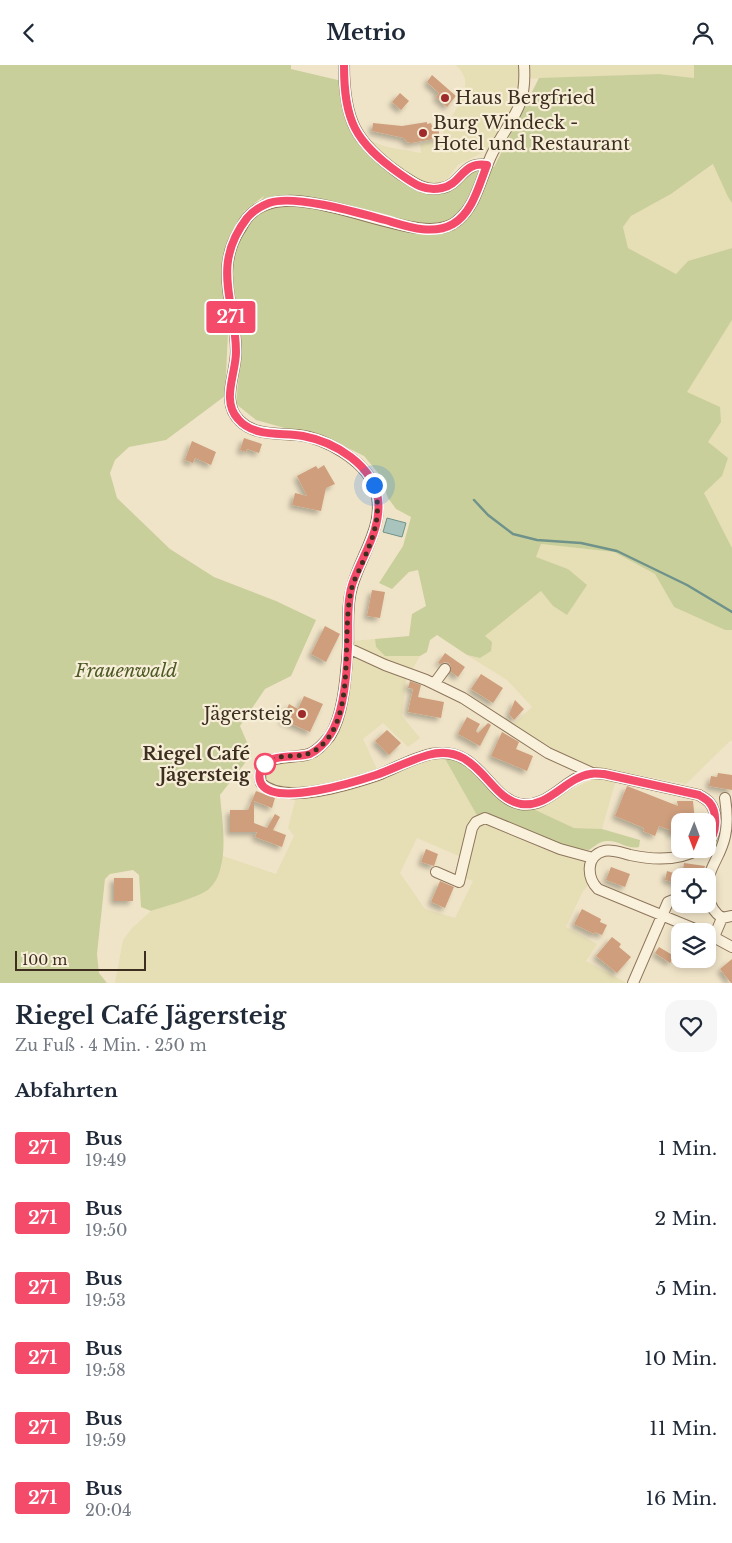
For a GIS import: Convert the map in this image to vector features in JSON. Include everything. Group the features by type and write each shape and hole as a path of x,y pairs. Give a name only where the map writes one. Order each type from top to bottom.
{"street":[{"path":"344,65 346,101 358,135 374,154 410,181 421,188 444,188 459,178 466,168 477,163 487,165"},
{"path":"524,65 524,92 519,108 494,149 468,210 455,223 443,228 412,227 345,209 299,201 272,201 252,212 233,240 229,255 227,292 236,348 236,363 229,401 237,419 246,427 261,431 301,435 315,439 351,457 369,474 378,499 378,514 373,536 352,585 348,607 348,648 338,715 330,735 320,748 313,753 278,758 265,764 259,777 265,788 284,793 315,791 378,775 429,754 441,753 453,755 474,765 511,800 521,804 545,800 575,780 592,773"},
{"path":"348,648 463,698 548,753 592,773 624,778 699,795 729,798 725,838 712,868"},
{"path":"434,684 445,669"},
{"path":"699,795 708,801 714,813"},
{"path":"436,872 459,882 472,828 476,822 485,818 560,849 593,858"},
{"path":"671,857 666,859 640,857 610,850 593,858 589,875 592,883 598,889 680,923"},
{"path":"633,983 668,902 671,901"},
{"path":"715,913 727,917 716,930"},
{"path":"716,939 732,947"}],"shaded area":[{"path":"456,65 694,65 694,78 659,74 525,79 504,128 486,151 458,165 447,179 434,185 412,180 363,138 387,147 421,153 420,144 439,140 465,89 465,79"},
{"path":"714,164 732,203 732,248 688,261 676,274 628,248 623,227 631,216 671,194"},
{"path":"732,320 732,548 704,493 722,476 708,442 721,422 686,393"},
{"path":"541,544 614,552 655,574 674,607 725,630 732,630 732,741 686,784 591,766 565,758 511,726 532,707 507,680 467,655 480,658 485,636 541,591 553,606 567,615 586,586 568,569 536,557"},
{"path":"375,639 376,647 385,656 420,656 406,680 402,716 420,738 408,747 383,723 363,739 377,769 334,783 298,789 281,788 270,783 266,778 268,763 309,758 322,753 333,740 352,641"},
{"path":"430,757 444,757 479,819 461,857 417,838 400,873 425,909 455,918 473,881 464,878 477,828 484,821 561,846 589,850 585,864 588,885 582,893 566,927 597,944 586,961 627,983 115,983 123,940 132,928 151,911 200,894 221,869 223,856 276,874 294,836 288,828 296,797"},
{"path":"600,778 616,780 602,829 574,828 529,807 545,804 586,782"}],"green space":[{"name":"Frauenwald","path":"0,65 291,65 291,69 342,81 356,137 432,192 477,166 494,167 539,78 659,74 694,78 694,65 732,65 732,203 713,164 671,194 631,216 623,227 628,248 676,274 688,261 732,248 732,320 687,392 720,407 721,422 708,442 728,458 722,476 704,493 732,548 732,630 725,630 674,607 655,574 614,552 541,544 536,557 568,569 587,585 567,615 553,606 541,591 485,636 492,642 491,651 480,658 467,655 437,635 430,640 427,652 420,656 385,656 376,647 375,639 409,636 412,614 426,606 418,570 409,572 392,589 379,583 403,546 411,517 396,509 388,498 379,474 364,456 338,443 256,420 236,404 241,352 231,285 234,258 242,232 264,196 244,211 226,250 222,274 228,333 225,396 166,440 129,447 115,460 110,473 117,498 170,549 214,577 276,601 316,620 291,676 265,689 240,726 252,754 220,795 224,844 223,857 216,880 209,889 190,899 151,911 141,907 139,875 133,870 110,874 105,879 97,954 99,973 107,983 0,983"},
{"path":"444,757 460,762 529,807 574,828 602,829 640,840 639,847 635,848 611,841 604,841 589,850 561,846 479,819"}],"water":[{"path":"387,518 406,523 402,537 383,532"}],"building":[{"path":"432,75 456,96 447,107 436,97 439,93 427,82"},
{"path":"400,93 409,101 401,110 392,102"},
{"path":"427,122 427,124 431,123 432,126 439,130 439,138 411,143 407,142 404,138 372,131 373,123 402,126"},
{"path":"244,438 262,444 259,453 247,449 246,452 240,450"},
{"path":"192,441 216,452 211,465 195,458 193,463 185,460"},
{"path":"324,465 335,484 326,488 321,511 292,505 295,493 307,496 297,476 316,466 318,469"},
{"path":"372,590 385,592 380,618 367,616"},
{"path":"325,626 340,634 326,662 311,654"},
{"path":"445,653 465,667 458,677 451,672 449,663 438,663"},
{"path":"481,674 503,688 493,703 471,689"},
{"path":"410,681 421,685 418,697 444,702 441,718 408,712 413,689 408,688"},
{"name":"Jägersteig","path":"304,696 323,704 310,732 282,720 289,704 298,709"},
{"path":"515,700 524,709 514,720 509,714"},
{"path":"467,717 480,724 476,731 478,733 488,723 491,725 480,746 458,734"},
{"path":"387,730 401,743 389,755 375,741"},
{"path":"502,732 519,742 516,749 533,756 527,771 491,756"},
{"path":"718,773 732,775 732,790 709,786 711,776 717,777"},
{"path":"627,786 678,806 677,801 693,801 694,813 671,813 671,834 670,830 659,826 655,836 643,831 644,828 615,816"},
{"path":"256,791 275,798 272,808 254,801 254,823 267,828 275,814 280,817 273,830 286,835 282,847 255,837 257,832 230,832 230,810 248,810"},
{"path":"426,849 438,854 434,866 421,862"},
{"path":"684,863 705,866 704,868 683,868"},
{"path":"611,867 630,874 625,887 606,880"},
{"path":"667,871 671,872 671,882 665,880"},
{"path":"114,878 133,878 133,901 114,901"},
{"path":"440,881 454,887 445,908 431,902"},
{"path":"582,909 601,919 600,922 607,925 602,935 595,932 594,934 574,924"},
{"path":"612,937 621,944 619,947 631,957 617,973 596,956"},
{"path":"659,947 671,954 670,963 655,953"},
{"path":"732,959 732,983 731,983 720,969"}],"waterway":[{"path":"474,500 488,515 513,534 537,540 581,543 617,551 687,585 732,612"}],"bus line":[{"name":"271","path":"344,65 346,101 353,126 374,154 401,175 421,188 444,188 459,178 466,168 477,163 487,165 468,210 455,223 443,228 412,227 345,209 299,201 272,201 252,212 233,240 229,255 227,292 236,348 236,363 229,401 237,419 246,427 280,434 301,435 330,445 351,457 369,474 378,499 378,514 373,536 352,585 348,607 348,648 342,696 334,727 320,748 313,753 278,758 265,764 260,772 261,783 265,788 284,793 315,791 378,775 429,754 441,753 465,759 482,772 502,794 521,804 545,800 575,780 592,773 624,778 699,795 708,801 714,813"}],"place":[{"name":"Haus Bergfried","path":"445,98"},
{"name":"Burg Windeck - Hotel und Restaurant","path":"423,133"},
{"name":"Jägersteig","path":"302,714"},
{"name":"Riegel Café Jägersteig","path":"265,764"}],"route":[{"path":"265,764 278,758 313,753 320,748 334,727 342,696 348,648 348,607 352,585 373,536 378,514 378,499 374,485"}]}
